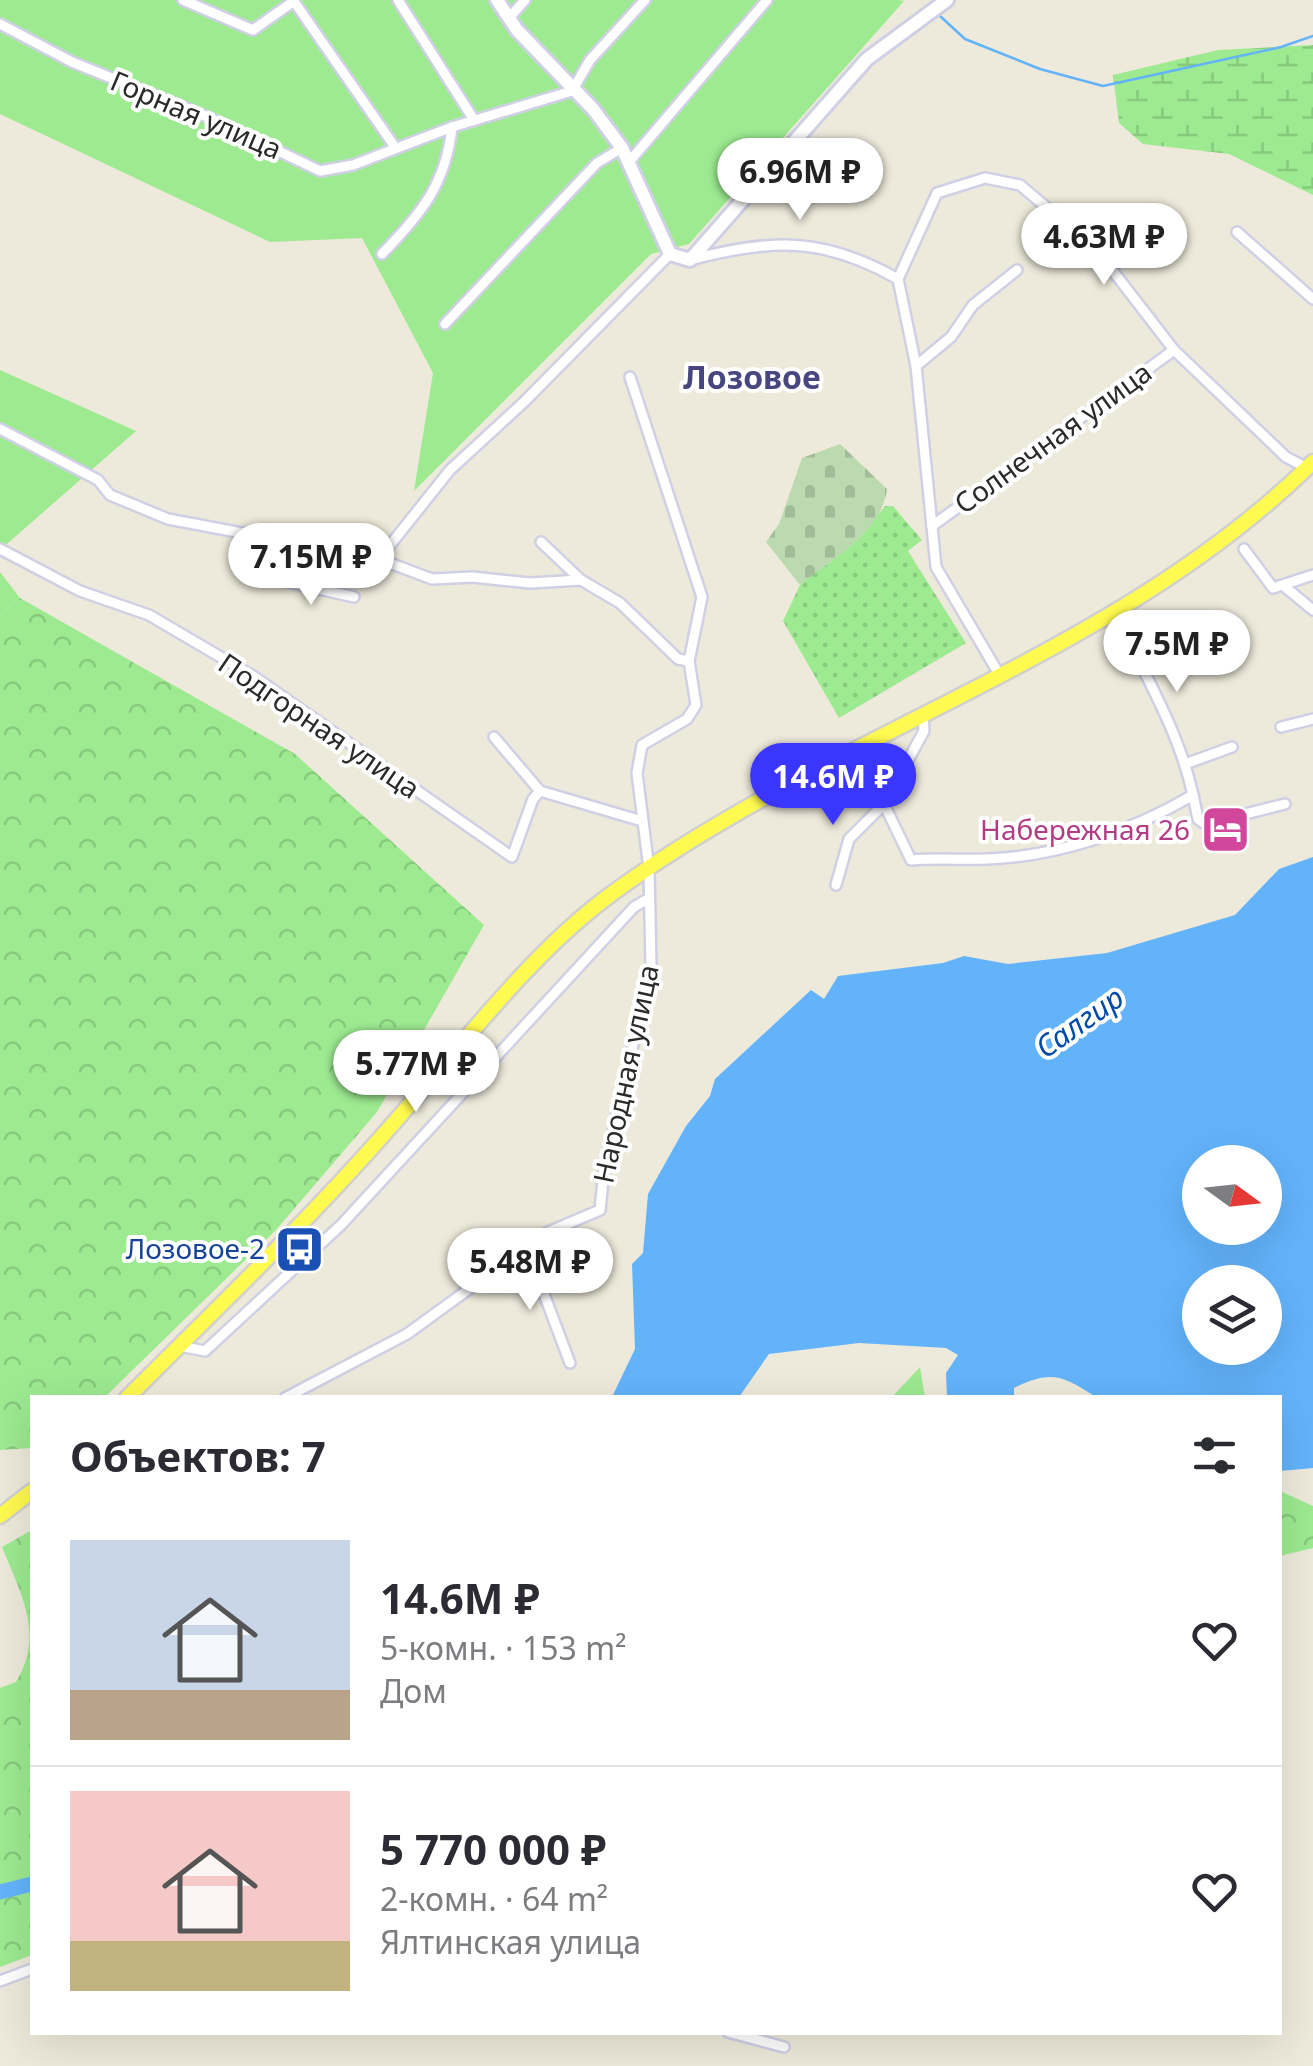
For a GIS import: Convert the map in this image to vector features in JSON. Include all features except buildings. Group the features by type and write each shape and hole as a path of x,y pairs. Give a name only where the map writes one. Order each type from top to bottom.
{"main road":[{"path":"498,0 509,18 572,91 593,109 622,148 670,254 690,260 867,59 944,3"},
{"path":"130,1395 330,1196 551,948 608,896 732,815 1166,581 1310,465"},
{"path":"0,1516 30,1497"}],"street":[{"path":"183,0 253,30 293,0 395,147"},
{"path":"398,0 474,120"},
{"path":"509,18 524,0"},
{"path":"572,91 590,60 645,0"},
{"path":"629,162 767,0"},
{"name":"Горная улица","path":"0,24 72,62 210,118 320,171 353,165 452,127 572,91"},
{"path":"382,254 437,192 449,159 452,127"},
{"path":"446,324 597,163 622,148"},
{"path":"999,674 936,567 916,366 898,279 937,193 986,178 1009,180 1096,248 1174,350 1286,458 1310,465"},
{"path":"1237,232 1313,299"},
{"path":"690,260 805,242 862,258 898,279"},
{"path":"378,559 450,470 524,402 670,254"},
{"path":"916,366 951,336 973,305 1017,270"},
{"name":"Солнечная улица","path":"932,526 1174,350"},
{"path":"540,542 581,580 620,603 678,658 689,662 702,597 630,377"},
{"path":"0,430 98,480 110,495 168,519 378,559 432,579 472,576 530,584 581,580"},
{"path":"279,580 291,545"},
{"path":"1244,549 1273,588 1313,575"},
{"name":"Подгорная улица","path":"0,550 80,591 148,615 252,676 512,857 533,799 540,792"},
{"path":"260,576 354,597"},
{"path":"1285,587 1313,610"},
{"path":"1114,612 1185,764 1198,820 1204,824 1285,804"},
{"name":"Народная улица","path":"291,1395 407,1334 569,1220 600,1210 651,967 646,900 649,869 637,774 642,745 693,714 696,705 689,662"},
{"path":"836,885 849,839 884,804 924,730 922,712"},
{"path":"1281,727 1313,720"},
{"path":"494,736 540,792 642,821"},
{"path":"1185,764 1232,747"},
{"path":"884,804 911,860 990,859 1057,850 1102,838 1193,795"},
{"path":"179,1346 205,1350 341,1224 634,907 646,900"},
{"path":"527,1249 570,1363"},
{"path":"0,1981 30,1971"},
{"path":"739,2035 784,2047"}],"green space":[{"path":"0,0 904,1 689,244 651,254 414,491 433,373 362,238 270,242 0,114"},
{"path":"1313,45 1313,195 1229,154 1143,144 1119,123 1113,75 1218,50"},
{"path":"0,370 136,431 0,550"},
{"path":"840,444 887,489 883,504 876,519 854,544 800,585 766,542 779,524 802,458"},
{"path":"885,506 893,506 922,540 908,551 966,643 839,718 783,621 800,585 860,537"},
{"path":"0,572 20,598 0,615"},
{"path":"20,598 295,754 484,925 377,1112 276,1230 107,1395 30,1395 30,1448 0,1450 0,615"},
{"path":"920,1367 925,1395 894,1395"},
{"path":"1282,1492 1313,1506 1313,1548 1282,1556"},
{"path":"30,1531 30,1956 0,1967 0,1688 16,1682 29,1648 27,1615 2,1547"}],"water":[{"path":"1313,857 1313,1468 1282,1471 1282,1395 1093,1395 1065,1380 1047,1377 1014,1388 1014,1395 947,1395 946,1373 958,1355 946,1348 859,1343 769,1354 740,1395 613,1395 635,1349 632,1264 643,1253 648,1194 686,1126 710,1096 715,1079 811,990 824,999 838,976 943,963 964,956 1008,964 1107,953 1235,915 1279,869"}],"waterway":[{"path":"940,16 965,39 1040,69 1103,86 1281,47 1313,36"},
{"name":"Салгир","path":"0,1892 30,1884"}],"place":[{"name":"Набережная 26","path":"1225,830"},
{"name":"Лозовое-2","path":"300,1249"}],"district":[{"name":"Лозовое","path":"752,378"}]}
